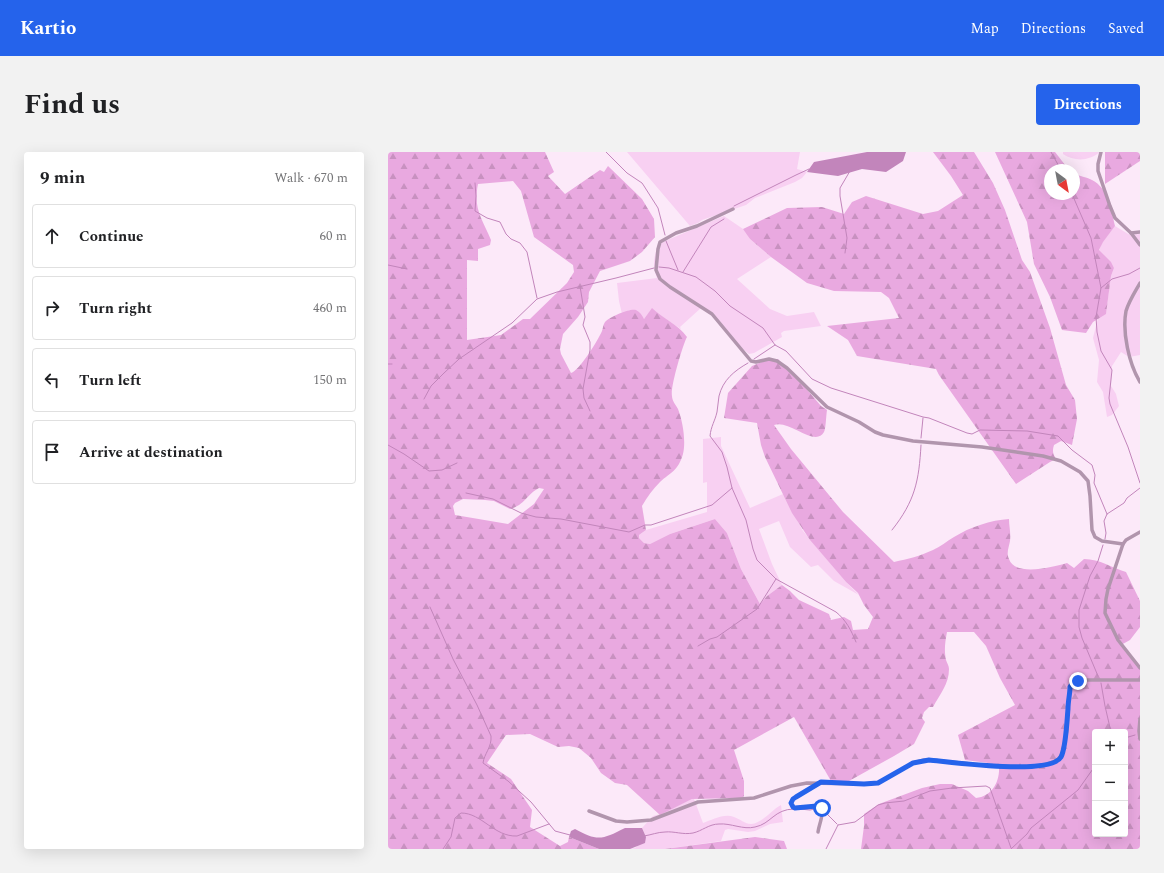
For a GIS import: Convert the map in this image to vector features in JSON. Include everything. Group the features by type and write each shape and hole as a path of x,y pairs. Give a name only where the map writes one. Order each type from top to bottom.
{"street":[{"path":"1101,152 1098,170 1115,218 1140,245"},
{"path":"733,209 697,226 676,233 660,242 656,270 664,283 712,314 751,361 756,362 769,358 777,361 787,368 827,407 883,435 913,441 982,447 1043,456 1061,461 1080,472 1088,481 1092,530 1095,537 1102,541 1123,544"},
{"path":"1130,233 1140,232"},
{"path":"1140,283 1128,305 1125,329 1132,366 1140,382"},
{"path":"1139,533 1126,540 1123,544 1108,589 1104,608 1118,640 1140,668"},
{"path":"589,811 616,821 627,822 651,820 698,802 754,798 798,784 821,782 864,784 878,783 913,763 924,760 1011,768 1049,764 1056,762 1062,754 1070,687 1072,684 1086,680 1140,680"},
{"path":"1140,719 1140,739"},
{"path":"818,832 822,813 820,806 795,808 791,803 793,799 821,782"}],"shaded area":[{"path":"627,152 800,152 797,169 807,172 802,178 795,182 755,198 746,205 702,220 690,226"},
{"path":"867,152 906,152 903,161 886,172 862,169 838,176 807,172 814,162"},
{"path":"1063,152 1100,152 1087,159 1077,159 1068,157 1063,154"},
{"path":"724,216 746,231 750,239 771,257 737,279 770,309 787,316 814,312 821,326 784,331 781,333 782,337 754,353 749,354 732,340 714,318 702,307 680,327 681,329 652,309 644,319 630,310 622,314 617,283 657,278 654,269 654,261 658,244"},
{"path":"1115,226 1130,235 1140,234 1140,355 1129,357 1121,352 1112,366 1111,386 1116,394 1119,406 1112,415 1107,417 1103,392 1097,382 1099,360 1093,338 1098,318 1106,313 1111,276 1114,268 1099,251 1102,242"},
{"path":"721,437 721,446 750,508 783,494 803,531 846,582 859,595 834,581 818,565 811,567 790,547 779,521 759,529 772,564 782,585 767,596 760,604 741,569 727,533 715,519 670,534 650,544 644,543 639,538 639,535 646,530 707,512 707,482 703,483 703,439"},
{"path":"694,799 703,823 718,817 730,816 751,824 763,819 781,805 783,822 770,824 755,831 748,832 728,829 725,830 721,841 665,849 630,849 635,848 646,837 642,828 653,816"},
{"path":"625,828 642,828 646,837 645,843 630,849 599,849 569,837 571,831 575,829 589,836 600,838 611,835"}],"green space":[{"path":"388,152 545,152 554,172 548,176 565,194 600,170 604,172 608,166 642,199 654,219 655,237 642,252 630,261 600,271 589,292 588,302 578,317 563,334 560,349 571,373 575,371 600,335 605,322 620,313 629,310 636,310 644,319 652,308 683,332 687,337 677,366 672,391 673,400 678,409 683,426 683,454 674,471 657,485 642,506 646,530 639,535 639,538 644,543 650,544 670,534 715,519 727,533 741,569 760,604 767,596 782,585 799,600 829,614 831,620 844,617 851,621 853,630 868,629 873,617 864,605 858,593 846,582 810,540 792,513 765,457 757,423 724,418 728,393 752,366 769,359 778,359 821,406 827,410 825,430 820,436 814,437 780,424 774,425 791,449 843,512 894,562 928,552 960,533 974,527 988,522 1009,519 1010,541 1008,554 1013,565 1019,568 1035,569 1053,567 1067,563 1074,568 1084,559 1095,560 1126,572 1140,601 1140,627 1130,640 1121,645 1140,669 1140,849 861,849 864,814 879,804 922,788 940,784 952,784 968,791 976,798 982,797 991,791 996,783 999,766 965,760 958,735 1015,705 1000,678 986,646 974,632 947,632 945,650 949,674 944,689 933,707 929,707 924,712 922,718 925,722 914,744 849,781 831,781 794,717 734,750 744,781 744,796 742,798 692,799 660,815 627,785 615,783 601,773 591,758 579,748 569,746 558,747 530,734 506,735 487,763 511,779 532,810 530,827 560,846 568,842 569,837 599,849 388,849","holes":["513,181 521,191 534,237 573,265 574,272 567,283 530,319 523,319 501,335 467,340 467,260 478,261 478,249 490,245 491,240 479,213 477,200 478,184","539,488 544,489 534,504 508,524 455,515 453,506 455,503 463,499 494,501 510,509 519,505"]},
{"path":"933,152 974,152 993,183 1005,210 1022,260 1030,272 1050,328 1066,385 1075,400 1077,419 1072,445 1061,441 1054,445 1053,452 1056,459 1016,484 936,369 857,356 848,340 827,326 899,318 889,298 881,292 834,291 807,283 771,257 750,239 743,229 787,208 822,207 844,214 852,202 866,196 923,214 938,211 963,195"},
{"path":"995,152 1055,152 1064,164 1044,164 1044,200 1080,200 1080,176 1098,184 1106,194 1115,226 1099,250 1111,262 1114,268 1111,276 1106,314 1093,322 1086,333 1062,330 1050,297 1034,264 1027,222"},
{"path":"1105,152 1140,152 1140,161 1105,184"},
{"path":"755,837 784,841 787,849 665,849"}],"waterway":[{"path":"606,152 627,173 642,183 658,208 665,235"},
{"path":"1051,152 1058,164"},
{"path":"734,206 809,169"},
{"path":"845,253 847,238 840,188 850,171"},
{"path":"475,183 475,211 487,218 500,222 506,234 511,239 520,243 527,252 537,298"},
{"path":"1075,200 1091,238 1101,288 1096,317 1097,332 1101,351 1112,370 1109,398 1110,404 1128,447 1140,483"},
{"path":"683,272 711,227 724,219"},
{"path":"666,241 678,270"},
{"path":"388,265 407,269"},
{"path":"659,267 669,268 696,277 715,291 730,306 763,328 775,345 786,351 812,379 831,388 929,418 967,433 972,434 980,430 1027,431 1058,436 1072,450 1092,465 1095,475 1094,483 1107,514"},
{"path":"424,399 431,386 459,359 512,323 537,299 557,292 654,268"},
{"path":"1101,288 1112,279 1129,274 1140,268"},
{"path":"580,286 585,317 583,325 590,342 583,389 584,398 590,411"},
{"path":"754,359 775,345"},
{"path":"748,363 738,369 723,385 710,436 722,452 732,488 746,520 757,560 776,579 836,612 843,618 856,642"},
{"path":"921,438 923,418"},
{"path":"388,445 429,471 442,470 457,463"},
{"path":"892,530 911,500 917,480 921,445"},
{"path":"466,493 493,499 521,513 536,517 561,519 629,532 645,525 651,525 712,505 732,488"},
{"path":"1105,539 1106,533 1104,521 1107,514 1124,503 1127,498 1140,488"},
{"path":"1098,676 1082,638 1079,627 1079,610 1090,576 1098,561 1103,545"},
{"path":"698,646 717,637 757,609 776,579"},
{"path":"430,607 453,659 491,736 490,744 483,763 508,781 531,802 555,831 570,835"},
{"path":"1101,683 1110,729"},
{"path":"1128,737 1135,735"},
{"path":"1011,849 1027,834 1031,828 1078,790 1092,770"},
{"path":"838,825 855,822 878,805 904,801 930,791 986,786 990,788 1011,848"},
{"path":"799,809 810,810 819,808"},
{"path":"644,836 662,832 686,834 693,833 712,825 719,824 750,828 765,823 782,811 794,809"},
{"path":"443,849 451,837 455,818 461,813 475,817 502,833 509,835 517,836 549,824"},
{"path":"826,813 837,824"},
{"path":"826,849 838,825"}],"route":[{"path":"822,808 820,806 795,808 791,803 793,799 821,782 864,784 878,783 918,761 929,760 1011,768 1041,766 1056,762 1061,758 1062,754 1070,687 1078,681"}]}
